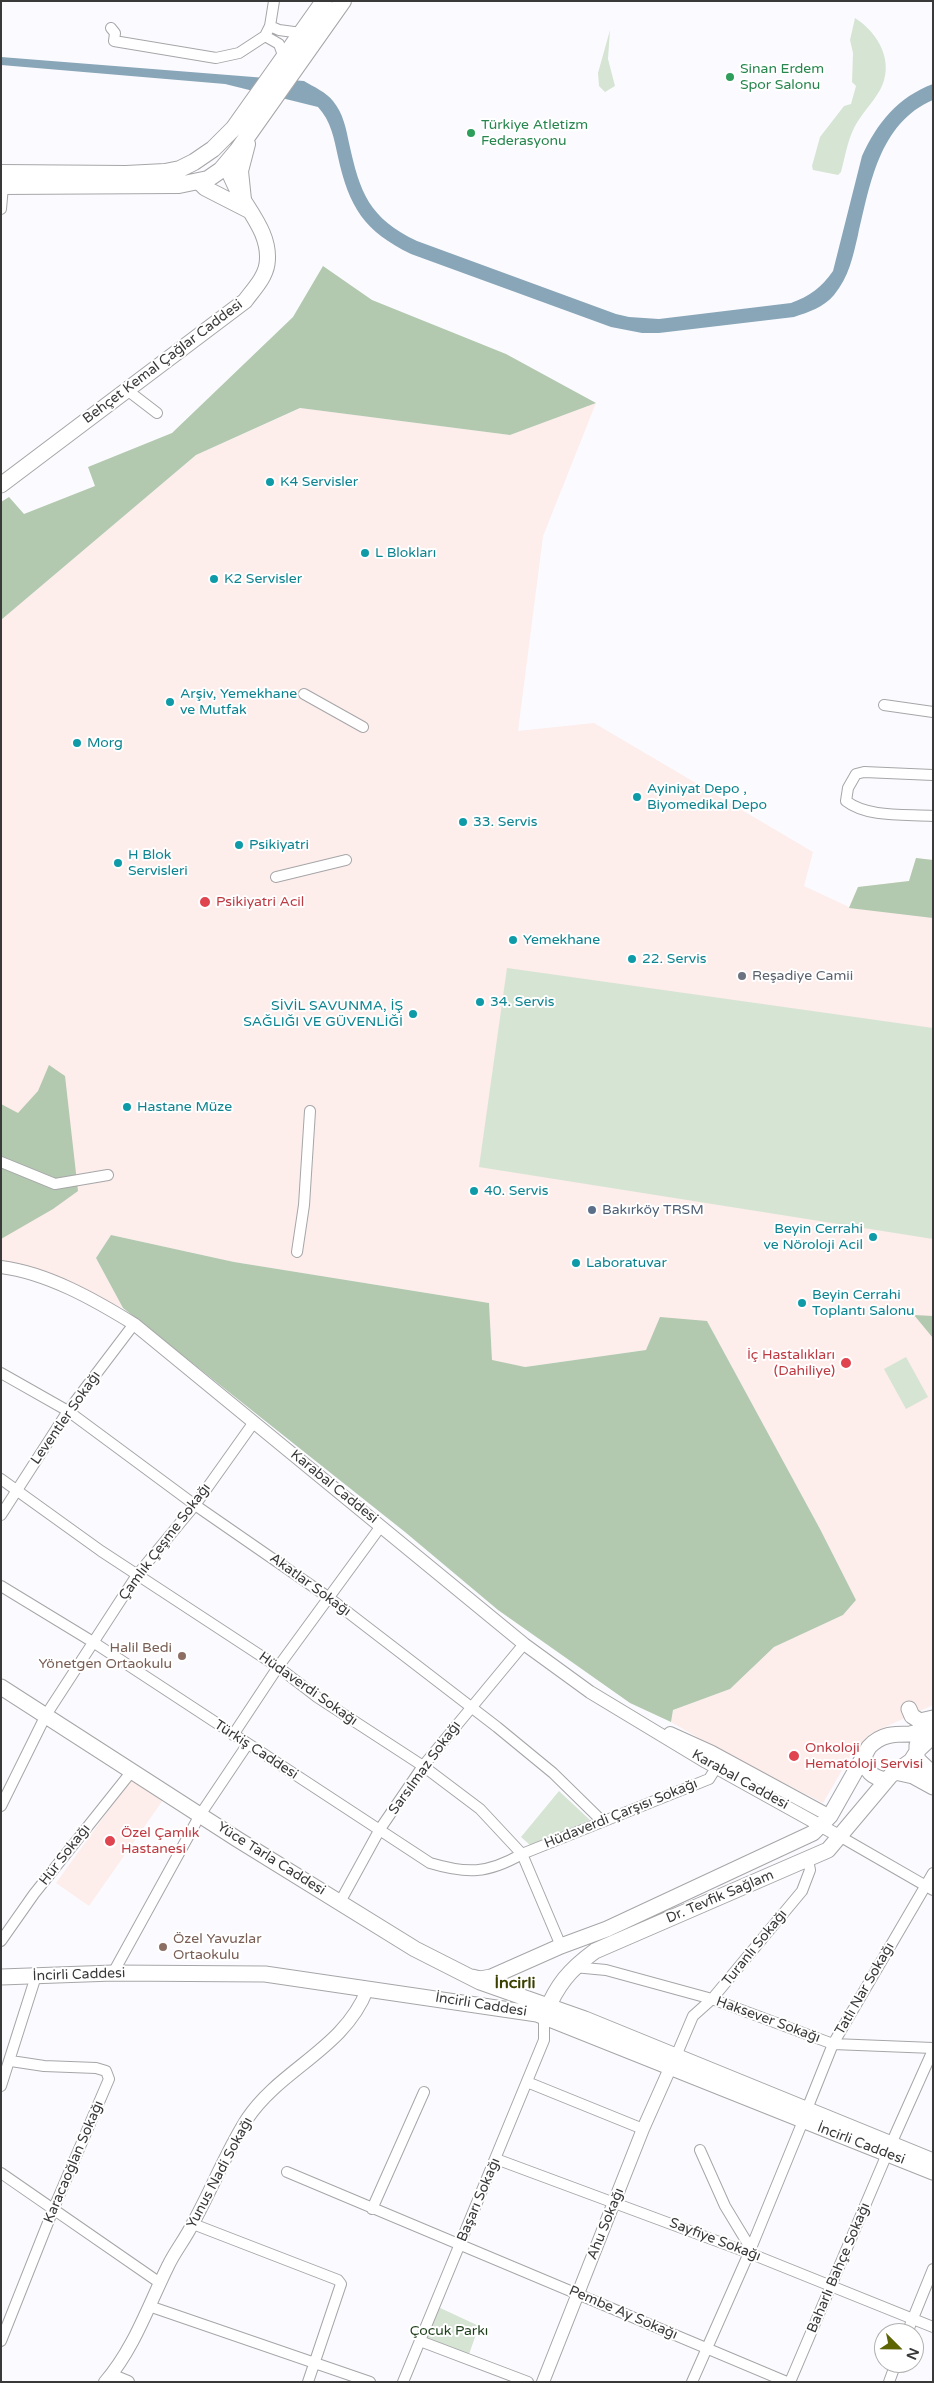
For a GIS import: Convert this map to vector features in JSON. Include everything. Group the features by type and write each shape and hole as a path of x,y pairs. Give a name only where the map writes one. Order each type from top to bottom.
{"main road":[{"path":"2,181 165,172 180,169 194,162 213,150 234,128 324,1"},
{"path":"2,181 162,187 208,179 226,165 255,127 342,1"},
{"path":"246,205 240,171 246,146 255,127"},
{"path":"213,150 222,157 226,165"},
{"path":"194,162 192,168 199,182 205,188 246,205"},
{"name":"Behçet Kemal Çağlar Caddesi","path":"1,485 245,301 260,282 267,265 267,246 258,223 246,205 226,165"},
{"name":"Yüce Tarla Caddesi","path":"1,1687 200,1815 340,1902 416,1948 468,1976"},
{"path":"909,1709 912,1716 920,1721 933,1718"},
{"path":"424,1997 466,1994 469,1990 468,1976 480,1979 491,1977 561,1946 607,1929 813,1833 826,1821 875,1740 892,1734 910,1734 933,1724"},
{"path":"910,1734 917,1743 917,1759 933,1774"},
{"path":"891,1776 911,1761 918,1750 933,1736"},
{"path":"864,1756 865,1767 871,1775 913,1776 933,1787"},
{"name":"Dr. Tevfik Sağlam","path":"542,2009 574,1967 601,1947 828,1850 891,1776"},
{"path":"542,2009 546,1989 559,1972 607,1929"},
{"name":"İncirli Caddesi","path":"1,1977 113,1973 265,1974 366,1990 542,2009"},
{"name":"İncirli Caddesi","path":"468,1976 542,2009 889,2149 933,2172"},
{"name":"İncirli Caddesi","path":"889,2149 933,2161"}],"street":[{"path":"111,28 115,33 114,41 216,58 240,53 265,36 270,26 274,1"},
{"path":"270,26 279,30 301,33"},
{"path":"265,36 279,44 281,61"},
{"path":"1,209 2,181"},
{"path":"127,390 157,413"},
{"path":"304,694 363,727"},
{"path":"884,705 933,712"},
{"path":"933,775 864,772 856,774 848,788 846,800 855,808 872,812 933,816"},
{"path":"276,877 346,860"},
{"path":"297,1252 304,1205 310,1111"},
{"path":"1,1162 55,1184 108,1175"},
{"name":"Karabal Caddesi","path":"1,1267 20,1269 78,1294 134,1324 524,1644 590,1692 640,1720 716,1768 826,1821"},
{"name":"Leventler Sokağı","path":"1,1515 68,1411 134,1324"},
{"name":"Akatlar Sokağı","path":"1,1373 68,1411 195,1504 328,1597 470,1706 553,1773 602,1821"},
{"name":"Çamlık Çeşme Sokağı","path":"1,1806 46,1715 137,1575 195,1504 254,1422"},
{"name":"Hüdaverdi Sokağı","path":"1,1479 137,1575 278,1667 317,1697 423,1766 480,1809 522,1854 561,1946"},
{"path":"233,1735 278,1667 382,1526"},
{"name":"Türkiş Caddesi","path":"1,1586 93,1642 430,1863 455,1870 477,1872 501,1866 522,1854"},
{"name":"Sarsılmaz Sokağı","path":"340,1902 380,1829 423,1766 470,1706 524,1644"},
{"name":"Karabal Caddesi","path":"640,1720 712,1752 826,1821 841,1837"},
{"path":"113,1973 200,1815 247,1744"},
{"name":"Hüdaverdi Çarşısı Sokağı","path":"522,1854 709,1779 716,1768"},
{"name":"Hür Sokağı","path":"1,1941 34,1894 132,1771"},
{"path":"841,1837 929,1888"},
{"name":"Turanlı Sokağı","path":"673,2061 693,2016 712,1999 802,1891 810,1870 808,1860"},
{"name":"Tatlı Nar Sokağı","path":"692,2382 750,2251 833,2044 929,1888 933,1873"},
{"path":"601,1947 597,1953 599,1960 606,1970"},
{"name":"Haksever Sokağı","path":"574,1967 606,1970 712,1999 833,2044 933,2049"},
{"path":"1,2086 11,2060 36,1976"},
{"name":"Yunus Nadi Sokağı","path":"108,2379 136,2334 160,2283 193,2224 248,2117 285,2079 320,2052 349,2021 362,2001 366,1990"},
{"name":"Başarı Sokağı","path":"403,2382 544,2040 542,2009"},
{"name":"Baharlı Bahçe Sokağı","path":"789,2382 933,2049"},
{"name":"Karacaoğlan Sokağı","path":"1,2341 53,2210 109,2079 106,2071 96,2068 44,2066 11,2060"},
{"name":"Ahu Sokağı","path":"543,2382 643,2129 673,2061"},
{"path":"526,2082 643,2129"},
{"path":"372,2208 424,2092"},
{"path":"700,2150 725,2206 750,2251"},
{"name":"Sayfiye Sokağı","path":"496,2159 750,2251 933,2327"},
{"name":"Pembe Ay Sokağı","path":"287,2172 789,2382"},
{"path":"1,2173 160,2283"},
{"path":"193,2224 338,2280 341,2284 308,2382"},
{"path":"911,2323 933,2269"},
{"path":"149,2306 370,2382"},
{"path":"420,2341 528,2382"},
{"path":"108,2379 128,2382"}],"shaded area":[{"path":"596,403 543,536 518,731 594,723 813,852 804,886 849,907 858,887 909,881 916,858 933,860 933,1705 870,1734 852,1753 823,1803 718,1749 671,1722 673,1710 730,1689 774,1647 843,1615 856,1600 820,1529 707,1321 646,1350 525,1367 492,1361 489,1303 234,1262 111,1235 96,1258 123,1308 47,1276 1,1261 1,620 196,455 301,408 510,435"},
{"name":"Özel Çamlık Hastanesi","path":"131,1779 163,1800 89,1906 56,1883"}],"green space":[{"path":"855,18 864,24 877,40 882,49 886,69 880,90 854,128 841,172 838,175 813,170 812,166 820,137 844,106 851,104 856,86 852,82 853,53 850,40"},
{"path":"610,30 608,59 615,86 605,92 599,86 598,73"},
{"path":"323,266 372,300 506,354 596,403 510,435 300,408 196,455 1,620 1,502 9,497 24,514 95,486 88,467 172,433 293,317"},
{"path":"916,858 933,860 933,918 849,908 858,887 909,881"},
{"path":"507,968 933,1028 933,1239 479,1167"},
{"path":"49,1065 65,1076 78,1191 53,1209 1,1239 1,1104 18,1113 38,1091"},
{"path":"111,1235 234,1262 489,1303 492,1360 525,1367 646,1350 660,1317 707,1321 820,1529 856,1600 843,1615 774,1647 730,1689 673,1710 671,1722 630,1703 498,1610 405,1532 123,1308 96,1258"},
{"path":"914,1315 933,1316 933,1338"},
{"path":"906,1357 928,1397 906,1409 884,1369"},
{"path":"559,1791 590,1820 530,1845 521,1837"},
{"name":"Çocuk Parkı","path":"436,2306 479,2326 468,2357 424,2339"}],"water":[{"path":"1,57 304,81 320,90 333,101 344,121 353,161 369,202 377,213 401,232 417,241 616,314 659,319 791,303 815,291 833,271 862,156 874,133 899,104 909,96 933,84 933,100 915,110 900,124 880,157 867,196 850,266 839,288 826,303 794,317 659,333 642,333 611,327 411,254 381,236 361,216 347,190 331,130 326,118 318,107 225,84 1,65"}],"place":[{"name":"Sinan Erdem Spor Salonu","path":"730,77"},
{"name":"Türkiye Atletizm Federasyonu","path":"471,133"},
{"name":"K4 Servisler","path":"270,482"},
{"name":"L Blokları","path":"365,553"},
{"name":"K2 Servisler","path":"214,579"},
{"name":"Arşiv, Yemekhane ve Mutfak","path":"170,702"},
{"name":"Morg","path":"77,743"},
{"name":"Ayiniyat Depo , Biyomedikal Depo","path":"637,797"},
{"name":"33. Servis","path":"463,822"},
{"name":"Psikiyatri","path":"239,845"},
{"name":"H Blok Servisleri","path":"118,863"},
{"name":"Psikiyatri Acil","path":"205,902"},
{"name":"Yemekhane","path":"513,940"},
{"name":"22. Servis","path":"632,959"},
{"name":"Reşadiye Camii","path":"742,976"},
{"name":"34. Servis","path":"480,1002"},
{"name":"SİVİL SAVUNMA, İŞ SAĞLIĞI VE GÜVENLİĞİ","path":"413,1014"},
{"name":"Hastane Müze","path":"127,1107"},
{"name":"40. Servis","path":"474,1191"},
{"name":"Bakırköy TRSM","path":"592,1210"},
{"name":"Beyin Cerrahi ve Nöroloji Acil","path":"873,1237"},
{"name":"Laboratuvar","path":"576,1263"},
{"name":"Beyin Cerrahi Toplantı Salonu","path":"802,1303"},
{"name":"İç Hastalıkları (Dahiliye)","path":"846,1363"},
{"name":"Halil Bedi Yönetgen Ortaokulu","path":"182,1656"},
{"name":"Onkoloji Hematoloji Servisi","path":"794,1756"},
{"name":"Özel Çamlık Hastanesi","path":"110,1841"},
{"name":"Özel Yavuzlar Ortaokulu","path":"163,1947"}],"district":[{"name":"İncirli","path":"515,1984"}]}
